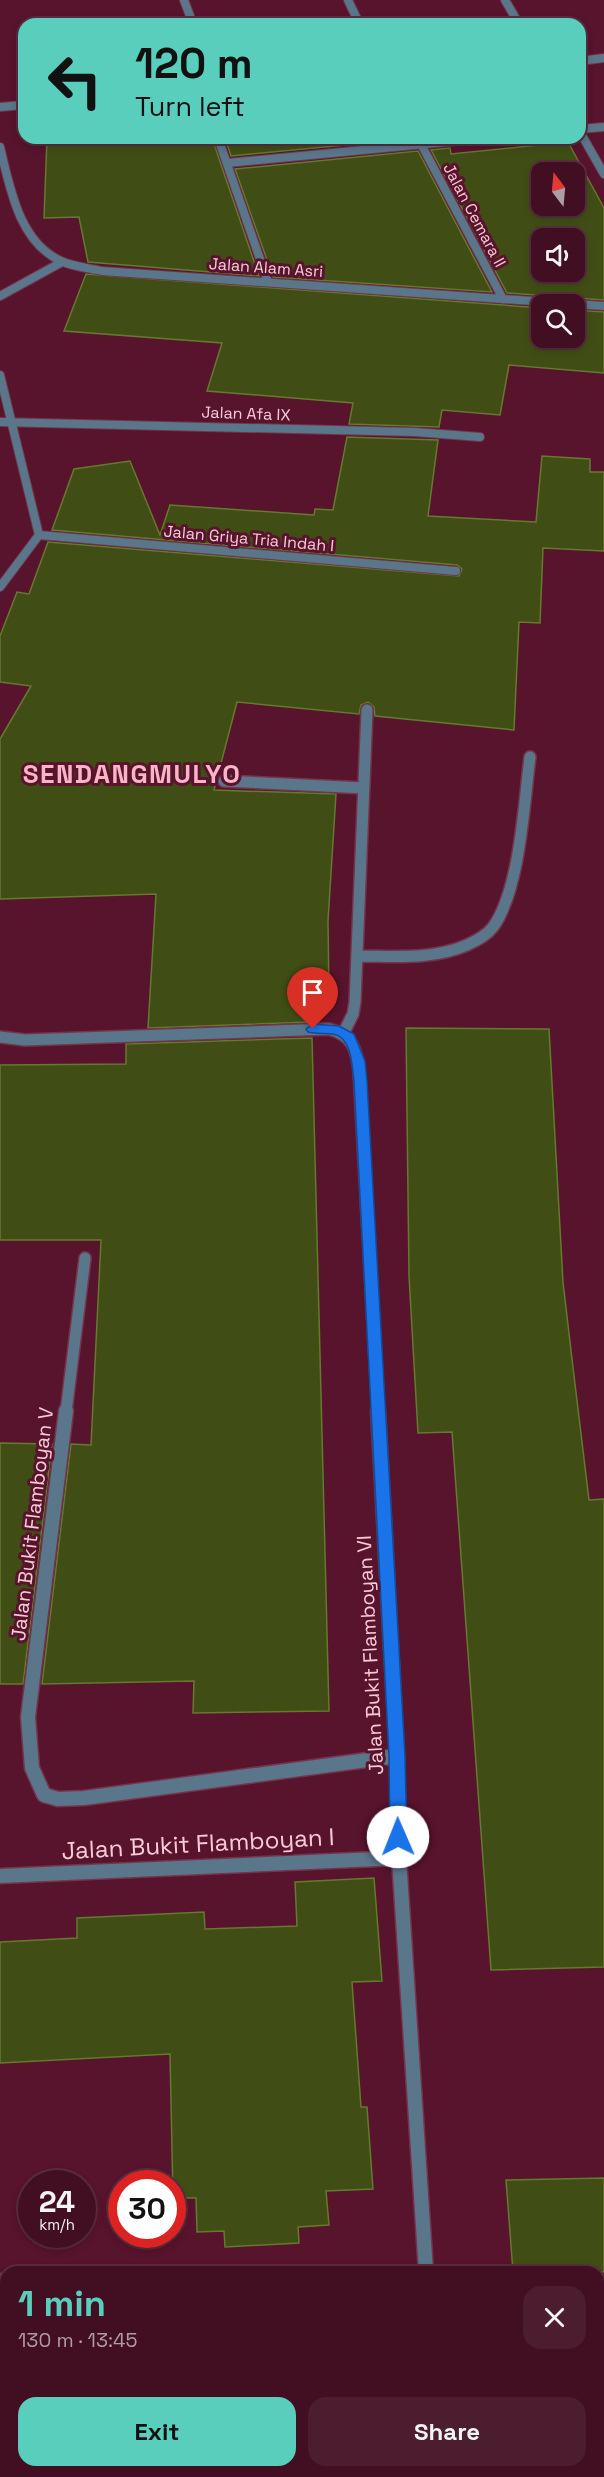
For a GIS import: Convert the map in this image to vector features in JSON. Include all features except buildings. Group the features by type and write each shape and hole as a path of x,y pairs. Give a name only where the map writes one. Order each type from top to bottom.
{"street":[{"path":"184,0 191,18"},
{"path":"348,0 357,18"},
{"path":"507,0 516,18"},
{"path":"586,60 604,58"},
{"path":"0,107 18,106"},
{"path":"586,130 604,127"},
{"path":"586,142 604,174"},
{"path":"220,144 268,282"},
{"path":"227,163 421,144"},
{"name":"Jalan Cemara II","path":"421,144 503,299"},
{"name":"Jalan Alam Asri","path":"0,147 28,232 39,248 62,262 102,271 604,306"},
{"path":"0,296 62,262"},
{"path":"0,375 5,422 39,535 0,587"},
{"name":"Jalan Afa IX","path":"5,422 416,432 480,437"},
{"name":"Jalan Griya Tria Indah I","path":"39,535 456,571"},
{"path":"0,1037 26,1040 329,1029 347,1035 355,1002 358,956 367,710"},
{"path":"358,956 434,954 461,948 478,940 493,926 509,894 530,757"},
{"path":"224,781 364,788"},
{"name":"Jalan Bukit Flamboyan VI","path":"347,1035 358,1061 360,1081 397,1756 399,1858 426,2266"},
{"name":"Jalan Bukit Flamboyan V","path":"85,1258 28,1717 31,1772 37,1786 44,1796 58,1799 84,1798 397,1756"},
{"name":"Jalan Bukit Flamboyan I","path":"0,1876 399,1858"}],"district":[{"name":"SENDANGMULYO","path":"132,774"}],"route":[{"path":"313,1029 344,1032 354,1046 358,1061 397,1756 398,1837"}]}
